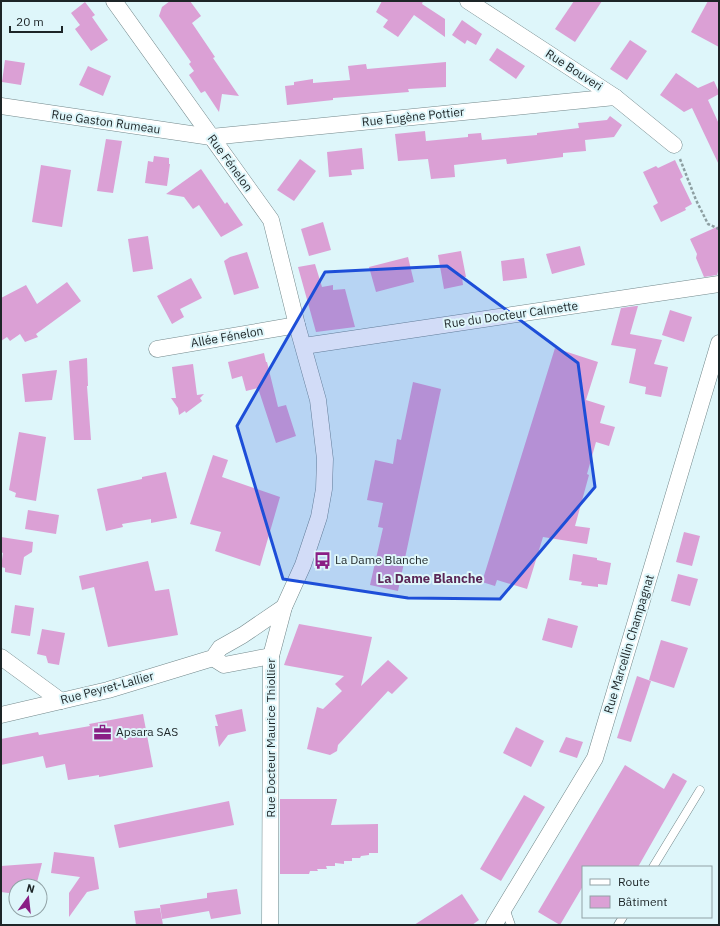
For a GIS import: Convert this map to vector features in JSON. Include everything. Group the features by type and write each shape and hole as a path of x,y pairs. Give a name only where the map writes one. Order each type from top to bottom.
{"street":[{"name":"Rue Fénelon","path":"114,1 271,220 297,325 304,346"},
{"name":"Rue Bouveri","path":"468,1 615,97 674,145"},
{"name":"Rue Eugène Pottier","path":"211,137 615,97"},
{"name":"Rue Gaston Rumeau","path":"1,106 211,137"},
{"name":"Rue du Docteur Calmette","path":"304,346 719,284"},
{"name":"Allée Fénelon","path":"157,349 297,325"},
{"name":"Rue Marcellin Champagnat","path":"494,925 595,758 719,343"},
{"name":"Rue Docteur Maurice Thiollier","path":"270,925 271,656 284,607 314,536 324,489 325,459 318,400 304,346"},
{"name":"Rue Peyret-Lallier","path":"1,715 108,690 213,658 220,648 243,635 284,607"},
{"path":"213,658 224,665 271,656"},
{"path":"1,657 61,701"}],"lane":[{"path":"654,866 700,790"},
{"path":"504,907 512,925"}],"path":[{"path":"674,145 696,200 708,224 719,229"}],"highlighted area":[{"path":"447,266 578,363 595,487 500,599 408,598 283,579 237,426 325,272"}],"building":[{"path":"170,1 190,1 201,16 192,23 215,57 213,58 239,96 222,94 219,112 205,91 201,93 189,75 194,71 189,64 191,62 159,16 162,7"},
{"path":"382,1 423,1 422,4 445,19 445,37 414,15 398,37 383,27 388,20 376,12"},
{"path":"574,1 602,1 575,42 555,29"},
{"path":"708,1 719,1 719,47 691,32"},
{"path":"85,2 95,15 92,17 108,40 91,51 75,29 80,25 71,13"},
{"path":"462,20 482,34 476,45 467,40 465,44 452,35"},
{"path":"630,40 647,51 627,80 610,69"},
{"path":"497,48 525,66 516,79 489,60"},
{"path":"5,60 25,63 21,85 2,82"},
{"path":"446,62 446,87 408,89 409,92 333,98 333,100 287,105 285,86 294,85 294,82 313,79 313,83 350,80 348,66 366,64 367,69"},
{"path":"88,66 111,76 103,96 79,85"},
{"path":"676,73 698,88 714,81 719,94 708,100 719,124 719,165 692,108 684,112 660,95"},
{"path":"610,116 622,125 614,137 585,140 586,151 563,153 563,157 507,164 506,159 454,165 455,177 431,179 428,159 398,161 395,134 425,131 426,141 468,137 468,134 481,133 482,140 537,135 537,133 579,128 578,123 607,120"},
{"path":"106,139 122,141 113,193 97,191"},
{"path":"362,148 364,169 351,170 352,175 329,177 327,152"},
{"path":"154,156 169,158 170,164 167,186 145,183 148,161 153,162"},
{"path":"300,159 316,171 294,201 277,190"},
{"path":"675,160 683,177 680,179 692,204 685,208 686,210 661,222 653,206 658,203 643,172 656,166 658,168"},
{"path":"41,165 71,170 62,227 32,222"},
{"path":"201,169 225,204 227,202 243,225 221,237 199,205 193,209 184,197 166,194"},
{"path":"323,222 331,250 309,256 301,229"},
{"path":"719,226 719,268 717,275 704,277 696,258 697,254 690,239"},
{"path":"148,236 153,269 133,272 128,239"},
{"path":"580,246 585,265 552,274 546,254"},
{"path":"461,251 466,277 462,277 463,285 444,289 438,255"},
{"path":"247,252 259,288 234,295 224,261 230,257"},
{"path":"408,257 414,282 376,292 369,267"},
{"path":"524,258 527,278 503,281 501,261"},
{"path":"315,264 322,287 333,285 333,290 345,289 355,327 316,332 298,267"},
{"path":"191,278 202,298 180,309 184,317 172,324 157,296"},
{"path":"67,282 81,301 36,334 38,337 25,342 20,334 10,341 7,337 1,341 1,298 26,285 37,304"},
{"path":"638,306 630,334 662,340 654,364 668,367 661,397 645,394 646,387 629,383 636,349 611,345 621,308"},
{"path":"670,310 692,317 684,342 662,335"},
{"path":"555,348 598,362 586,400 605,406 600,423 615,427 609,446 596,442 587,474 589,475 575,526 590,528 587,544 543,537 527,589 497,580 495,586 482,582"},
{"path":"264,353 278,407 286,405 296,436 276,443 258,388 246,391 242,376 232,379 228,362"},
{"path":"87,358 87,386 91,440 74,440 69,361"},
{"path":"193,364 197,395 204,394 200,398 202,401 186,413 185,411 179,415 178,408 171,398 176,398 172,367"},
{"path":"57,370 52,400 25,402 22,374"},
{"path":"413,382 441,389 398,591 370,585 383,528 378,527 383,503 367,500 375,460 393,464 397,439 401,440"},
{"path":"19,432 46,437 36,501 15,497 16,493 9,490"},
{"path":"213,455 228,460 222,477 280,497 260,566 215,551 221,532 190,524"},
{"path":"166,472 177,518 151,523 151,519 122,524 123,527 106,531 97,489"},
{"path":"28,510 59,515 56,534 25,529"},
{"path":"684,532 700,536 692,566 676,562"},
{"path":"1,537 33,542 32,552 24,557 21,575 5,572 5,568 1,567 3,553 1,552"},
{"path":"573,554 597,558 597,560 611,563 607,585 598,584 598,587 581,585 582,582 569,580"},
{"path":"148,561 155,591 169,589 178,635 108,647 94,587 82,590 79,576"},
{"path":"678,574 698,579 690,606 671,601"},
{"path":"15,605 34,608 30,636 11,633"},
{"path":"548,618 578,626 572,648 542,640"},
{"path":"299,624 372,637 361,686 388,660 408,678 392,694 388,691 338,745 337,751 330,755 307,749 317,707 323,709 342,691 335,684 344,676 284,665"},
{"path":"42,629 65,633 59,665 48,663 46,656 37,654"},
{"path":"661,640 688,648 674,688 649,680"},
{"path":"637,676 651,681 631,742 617,738"},
{"path":"242,709 246,731 228,735 219,747 215,726 218,726 215,715"},
{"path":"143,714 153,767 99,777 99,775 68,780 65,764 46,768 43,756 1,765 1,739 38,732 39,735 90,726 89,724"},
{"path":"516,727 544,741 531,767 503,753"},
{"path":"566,737 583,742 577,758 559,752"},
{"path":"625,765 664,789 673,773 687,781 639,866 582,866 582,888 560,925 538,912"},
{"path":"524,795 545,807 501,881 480,869"},
{"path":"280,799 337,799 331,825 378,824 378,853 369,853 369,855 361,856 360,858 352,858 352,861 344,861 344,864 335,863 335,866 326,866 327,869 317,869 318,871 310,871 309,874 280,874"},
{"path":"229,801 234,825 119,848 114,825"},
{"path":"54,852 94,857 99,889 87,892 69,917 69,893 80,877 51,873"},
{"path":"42,863 38,878 8,878 8,893 1,892 1,866"},
{"path":"237,889 241,914 211,919 209,911 162,919 160,905 207,898 207,893"},
{"path":"462,894 479,920 472,925 414,925"},
{"path":"160,908 163,925 136,925 134,911"}],"place":[{"name":"La Dame Blanche","path":"322,560"},
{"name":"Apsara SAS","path":"103,732"}],"district":[{"name":"La Dame Blanche","path":"430,578"}]}
